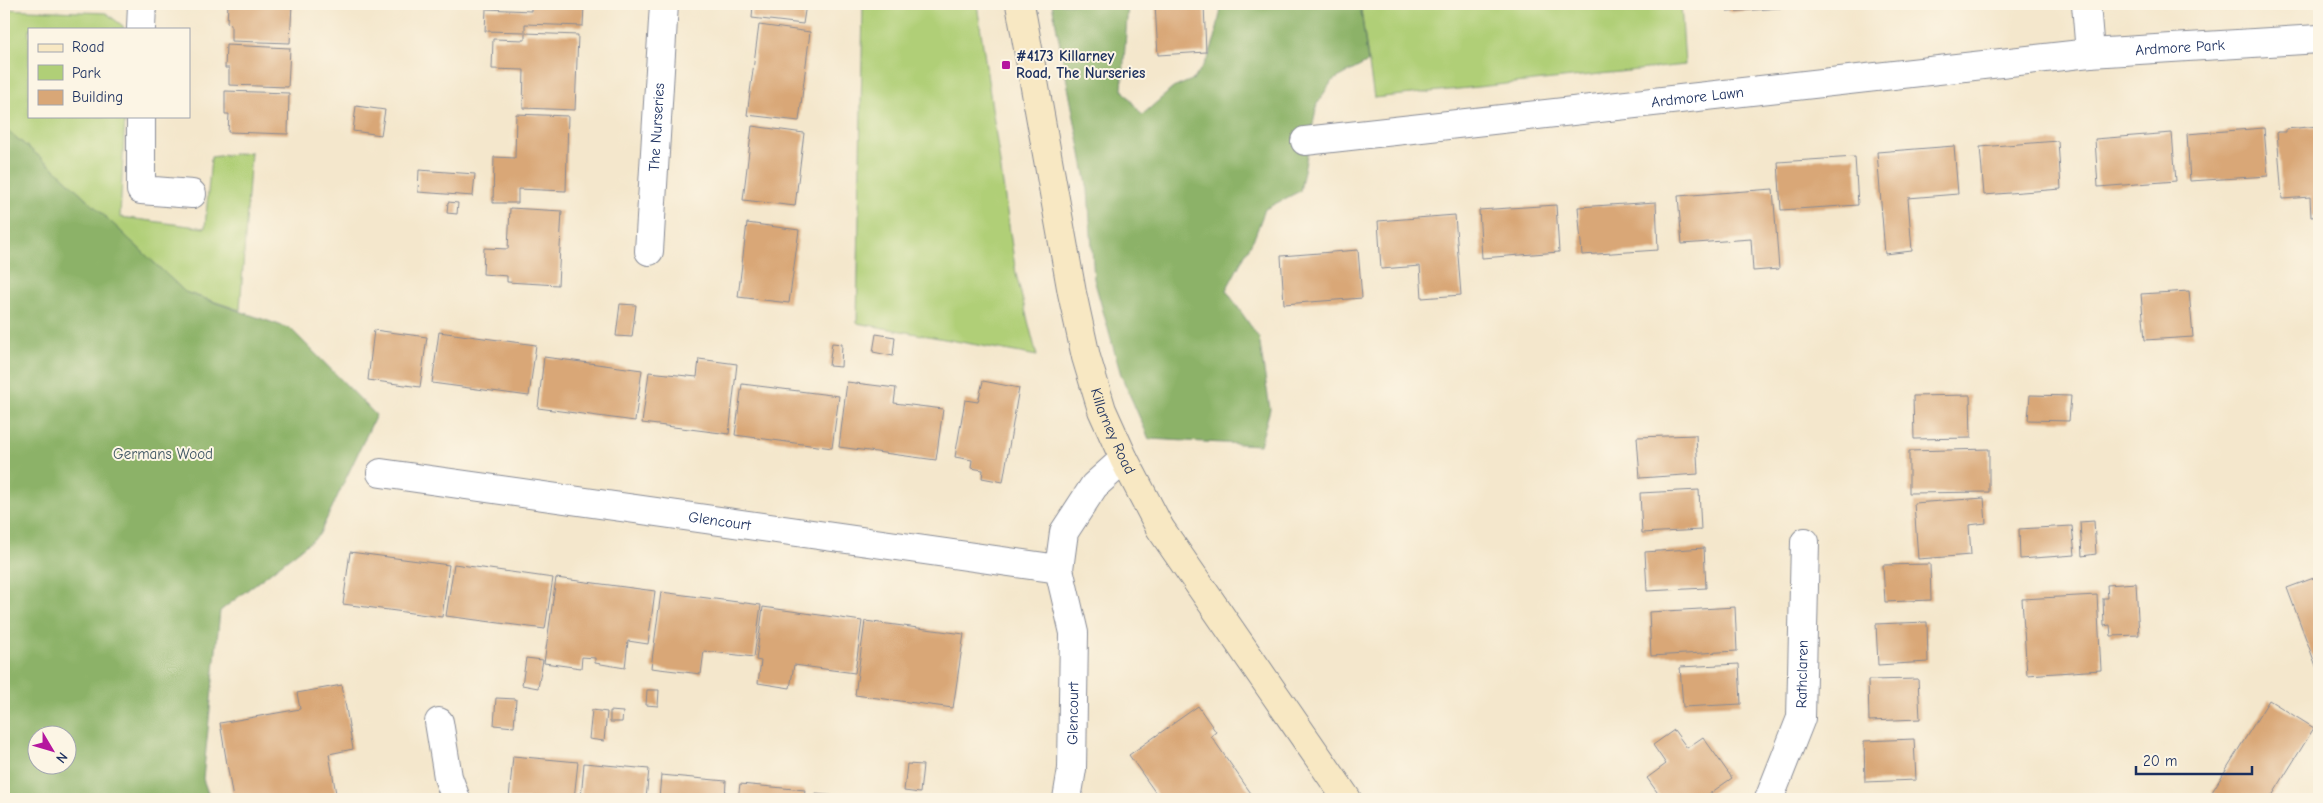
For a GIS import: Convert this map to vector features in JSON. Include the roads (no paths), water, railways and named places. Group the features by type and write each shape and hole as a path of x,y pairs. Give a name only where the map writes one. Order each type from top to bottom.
{"main road":[{"name":"Killarney Road","path":"1020,4 1057,215 1086,357 1102,410 1124,459 1160,528 1347,799"}],"street":[{"path":"141,28 142,4"},
{"name":"The Nurseries","path":"649,251 664,4"},
{"path":"2086,4 2090,53"},
{"name":"Ardmore Park","path":"2090,53 2319,39"},
{"name":"Ardmore Lawn","path":"1305,141 2090,53"},
{"path":"141,118 141,190 192,194"},
{"name":"Glencourt","path":"1067,799 1072,769 1074,633 1059,569 1064,532 1094,486 1124,459"},
{"name":"Glencourt","path":"381,473 1059,569"},
{"name":"Rathclaren","path":"1769,799 1800,718 1805,542"},
{"path":"439,722 448,777 456,799"}],"place":[{"name":"#4173 Killarney Road, The Nurseries","path":"1006,65"}],"park label":[{"name":"Germans Wood","path":"163,454"}]}
